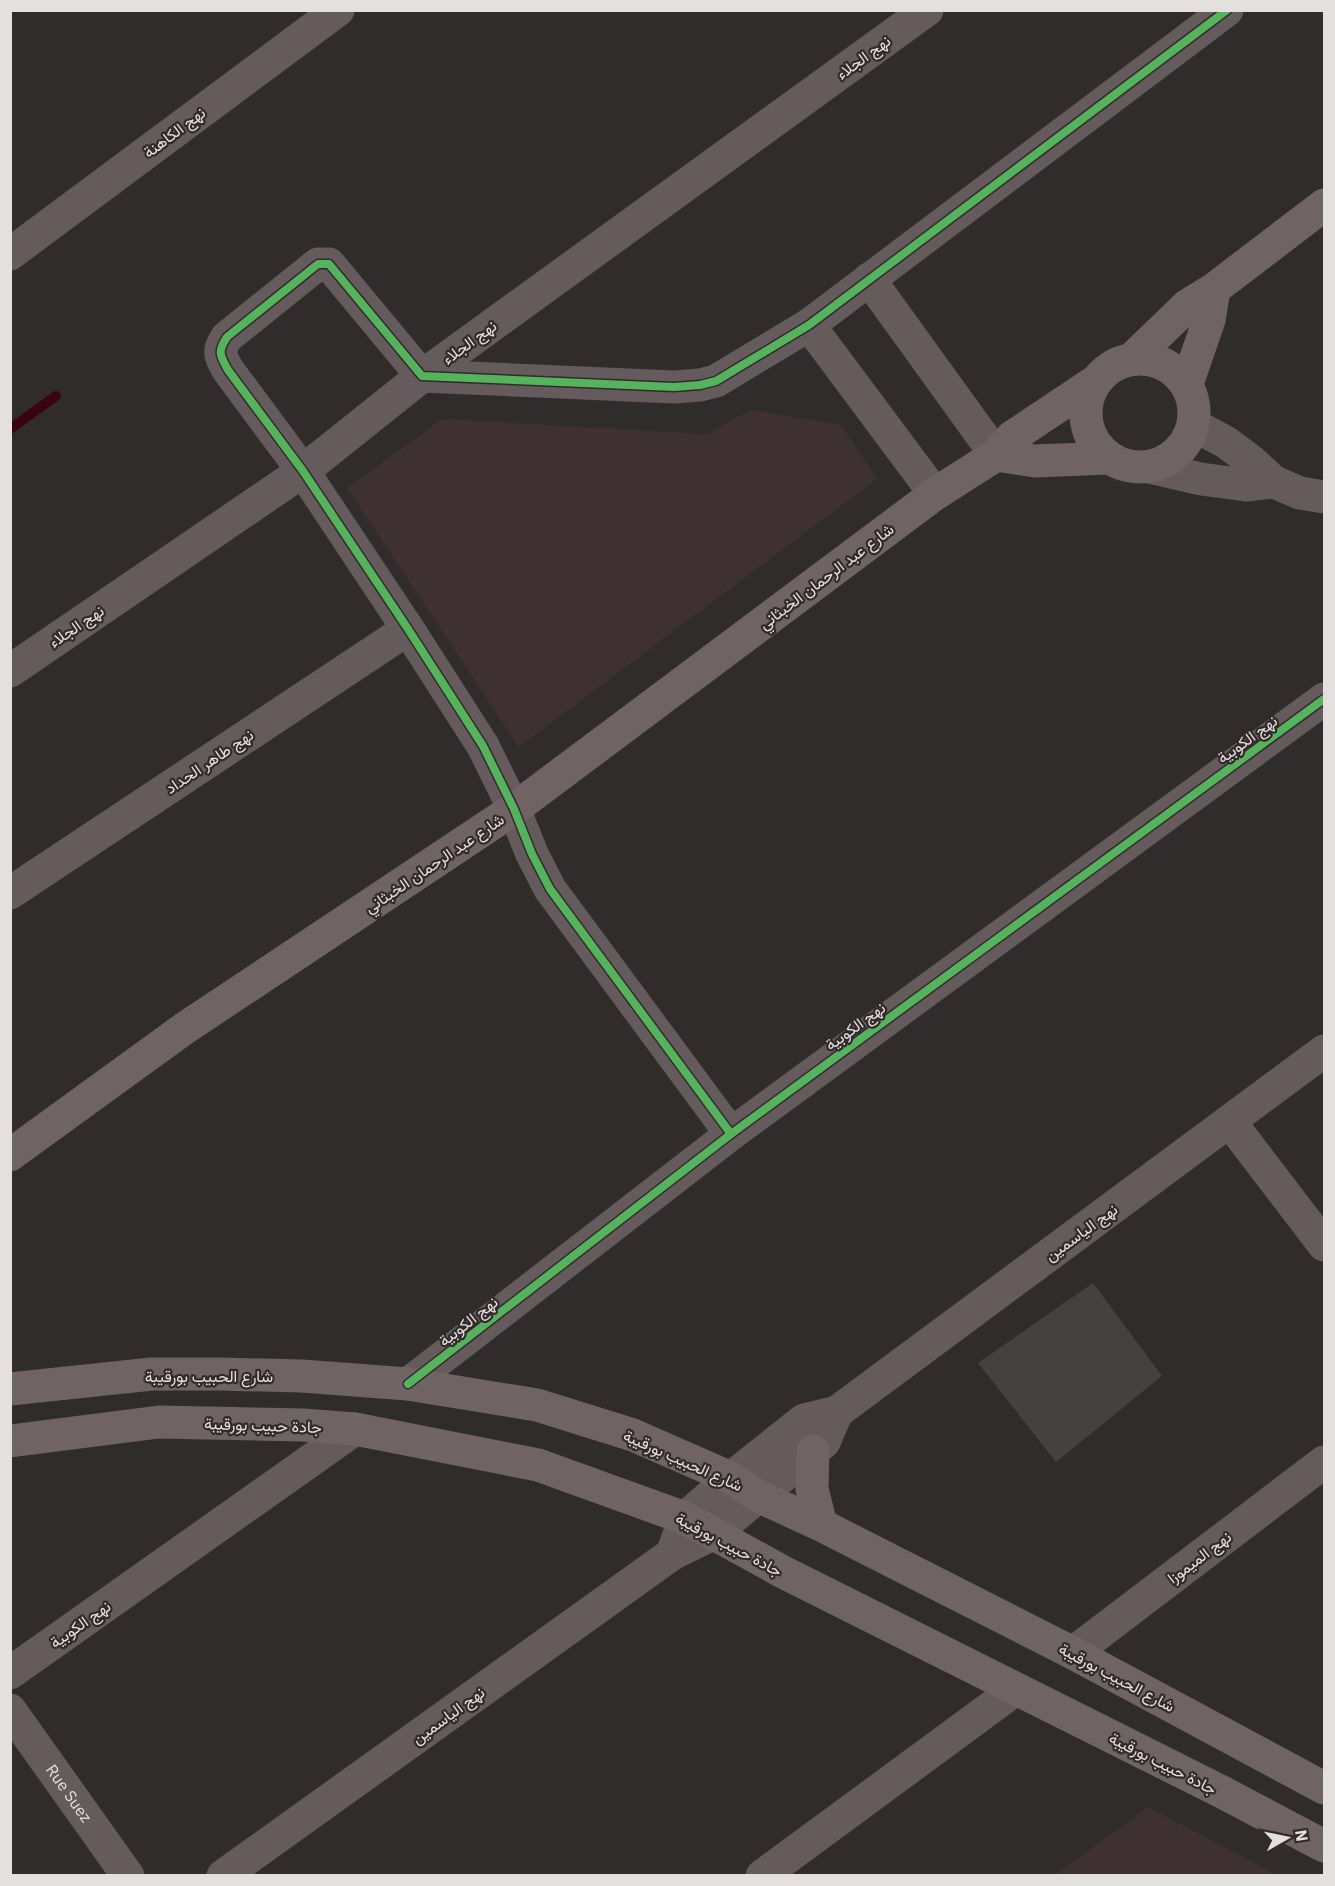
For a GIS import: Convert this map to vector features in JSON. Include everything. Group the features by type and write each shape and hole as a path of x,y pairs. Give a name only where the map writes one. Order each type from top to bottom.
{"main road":[{"path":"1131,359 1188,305 1214,289 1324,205"},
{"path":"1187,384 1209,320 1214,289"},
{"path":"1131,359 1153,359 1173,368 1187,384 1194,404 1194,425 1185,445 1170,460 1149,467 1128,466 1109,458 1094,442 1087,422 1087,400 1096,381 1112,366 1131,359"},
{"name":"شارع عبد الرحمان الخبثاني","path":"10,1155 185,1028 514,809 935,494 996,455 1012,437 1096,381"},
{"path":"996,455 1035,461 1109,458"},
{"name":"شارع الحبيب بورقيبة","path":"10,1389 152,1374 302,1377 408,1384 537,1405 633,1435 731,1478 758,1496 821,1525 1073,1653 1324,1788"},
{"name":"جادة حبيب بورقيبة","path":"10,1441 159,1422 303,1425 355,1429 538,1465 685,1518 783,1572 1224,1793 1324,1846"},
{"path":"813,1451 812,1489 821,1525"}],"street":[{"name":"نهج الكاهنة","path":"10,254 338,10"},
{"name":"نهج الجلاء","path":"10,671 303,471 422,376 927,10"},
{"path":"731,1134 550,889 483,746 303,471 228,370 220,356 221,346 227,337 318,264 329,264 422,376 674,387 716,381 809,325 1227,10"},
{"path":"869,279 996,455"},
{"path":"809,325 935,494"},
{"path":"1194,425 1227,443 1251,460 1306,486"},
{"path":"1149,467 1235,484 1306,486"},
{"name":"نهج طاهر الحداد","path":"10,893 408,629"},
{"name":"نهج الكوبية","path":"408,1384 731,1134 1324,699"},
{"name":"نهج الياسمين","path":"672,1554 685,1518 804,1420 837,1412 1324,1051"},
{"path":"1230,1122 1324,1245"},
{"name":"نهج الياسمين","path":"223,1875 672,1554 713,1534 824,1442 837,1412"},
{"name":"نهج الكوبية","path":"10,1673 355,1429"},
{"name":"نهج الميموزا","path":"1073,1653 1324,1462"},
{"path":"762,1875 1016,1689"},
{"name":"Rue Suez","path":"10,1710 128,1875"}],"shaded area":[{"path":"750,410 841,425 877,479 519,747 347,488 442,419 707,434"},
{"path":"1148,1807 1277,1875 1055,1875"}],"building":[{"path":"1093,1283 1162,1376 1056,1462 978,1363"}],"waterway":[{"path":"10,429 56,396"}],"cycle path":[{"path":"731,1134 550,889 483,746 303,471 228,370 222,357 222,346 227,337 318,264 329,264 422,376 674,387 716,381 809,325 1227,10"},
{"path":"408,1384 731,1134 1324,699"}]}
